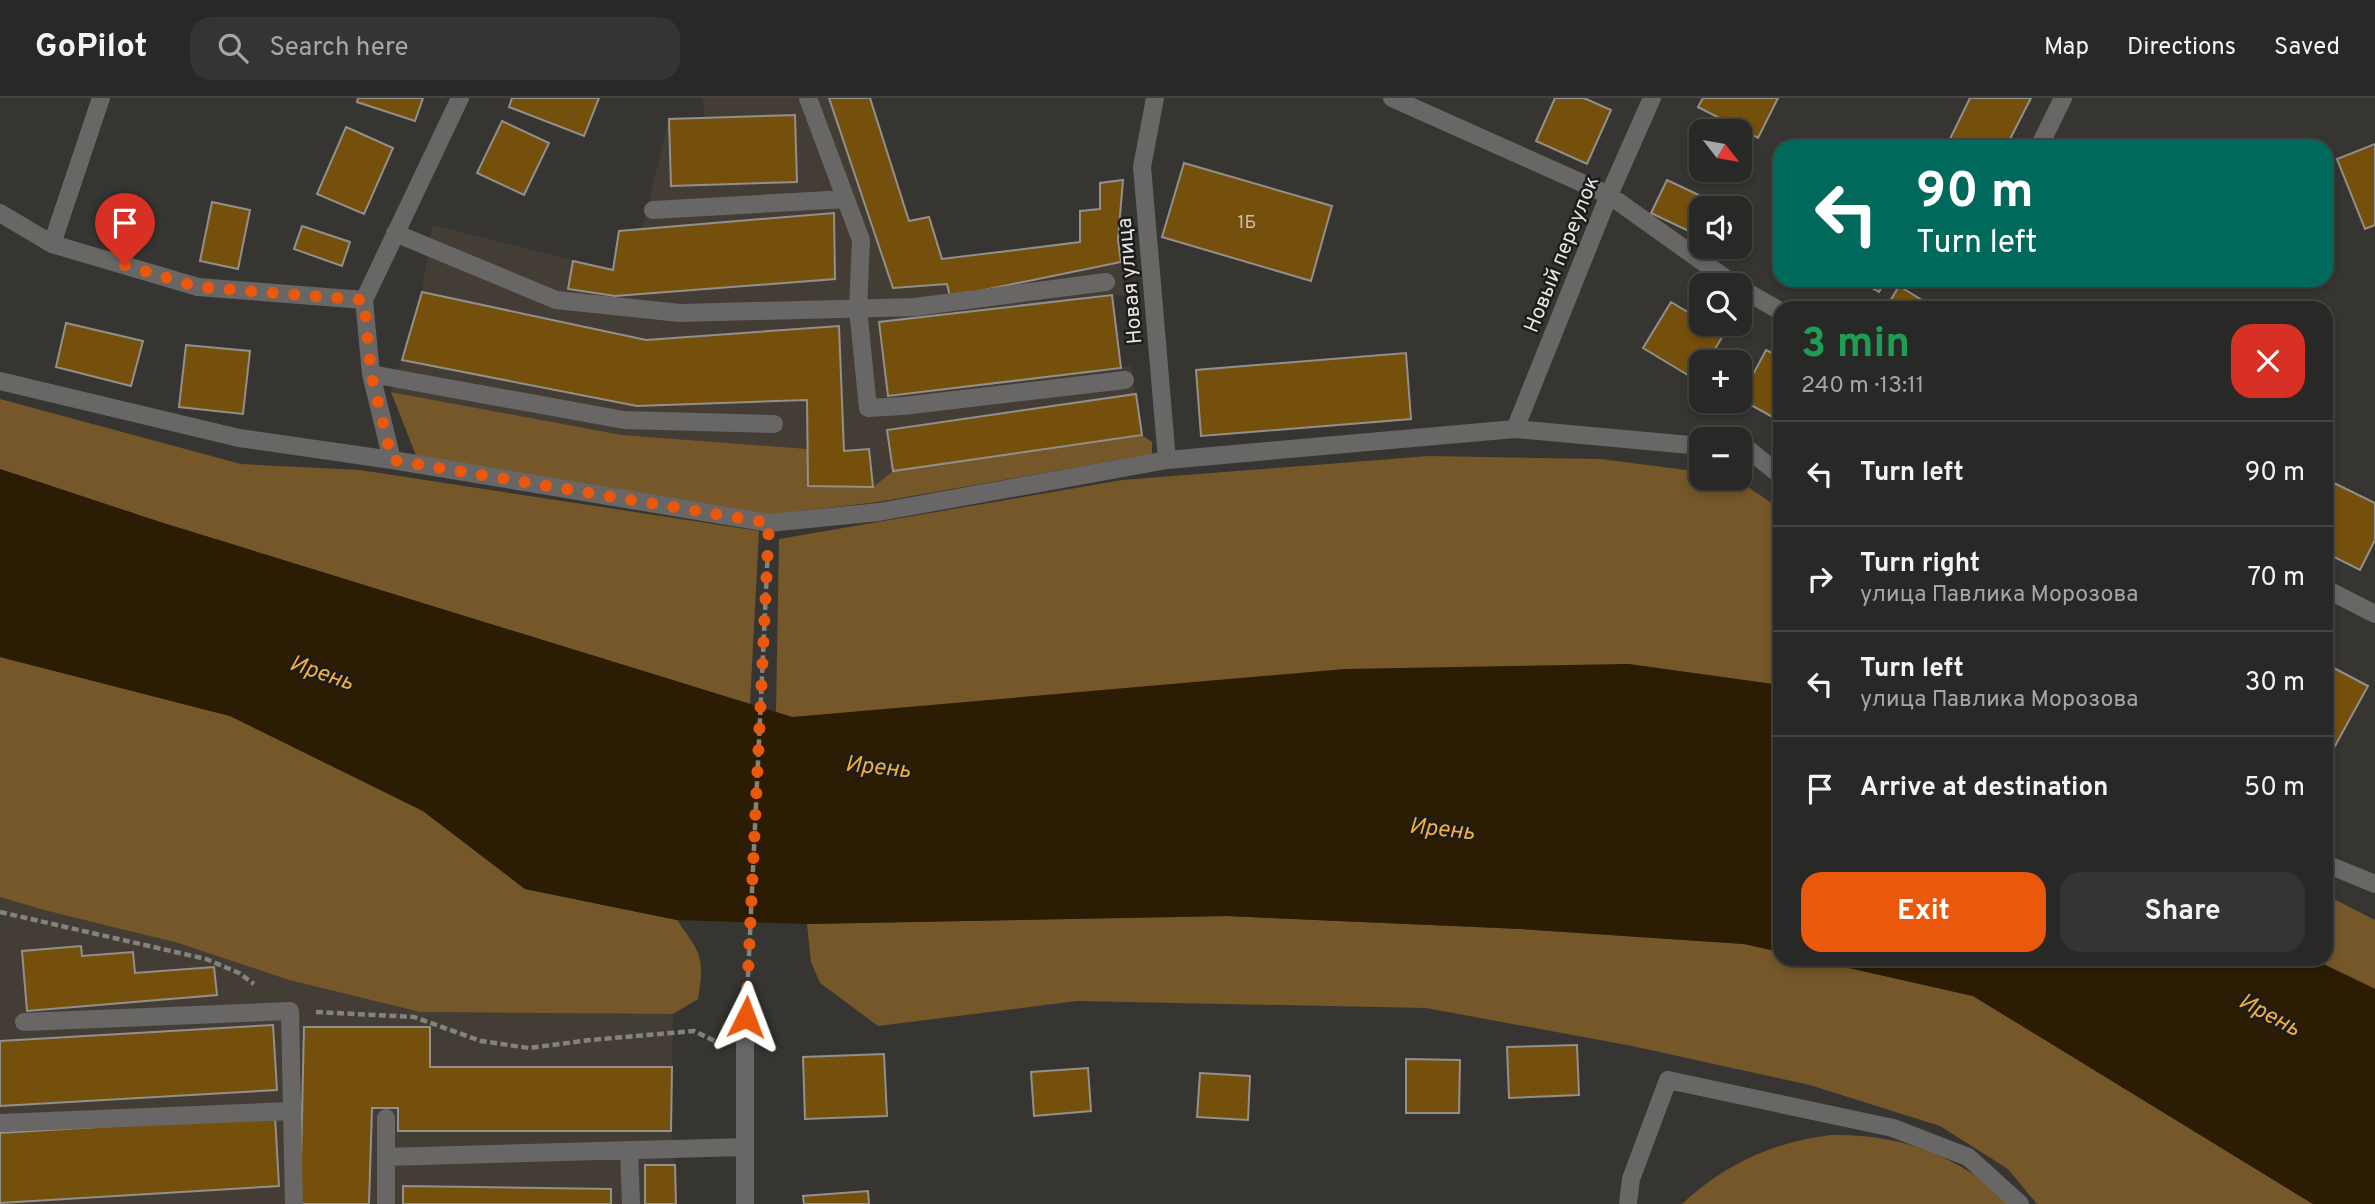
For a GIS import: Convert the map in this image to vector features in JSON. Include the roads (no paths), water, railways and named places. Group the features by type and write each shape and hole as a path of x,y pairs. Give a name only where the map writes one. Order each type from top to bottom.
{"street":[{"path":"52,244 101,98"},
{"path":"392,460 371,374 364,300 460,98"},
{"path":"808,98 861,240 858,309 868,408 903,407 1125,380"},
{"name":"Новая улица","path":"1154,98 1142,167 1167,460"},
{"path":"1392,98 1609,195 1718,273"},
{"name":"Новый переулок","path":"1515,429 1609,195 1652,98"},
{"path":"2042,140 2063,98"},
{"path":"653,210 846,199"},
{"path":"0,213 52,244 198,287 364,300"},
{"path":"396,233 556,300 680,313 915,307 1106,282"},
{"path":"1752,295 1773,307"},
{"path":"371,374 624,420 774,424"},
{"path":"0,381 239,438 392,460 769,523 879,512 1167,460 1515,429 1689,445"},
{"path":"1752,452 1773,469"},
{"path":"2333,593 2375,614"},
{"path":"2333,867 2375,884"},
{"path":"24,1022 290,1012 294,1204"},
{"path":"745,1050 745,1204"},
{"path":"1628,1204 1631,1179 1668,1080 1893,1128 1968,1157 2020,1204"},
{"path":"0,1123 291,1111"},
{"path":"386,1118 386,1204"},
{"path":"386,1157 745,1147"},
{"path":"629,1150 631,1204"}],"water":[{"name":"Ирень","path":"0,469 160,522 792,717 1345,669 1628,664 1773,684 1773,950 1744,944 1522,929 1227,916 807,924 677,920 525,889 423,811 230,716 0,657"},
{"name":"Ирень","path":"1840,966 2327,966 2375,989 2375,1204 2313,1204 1973,996"}]}
